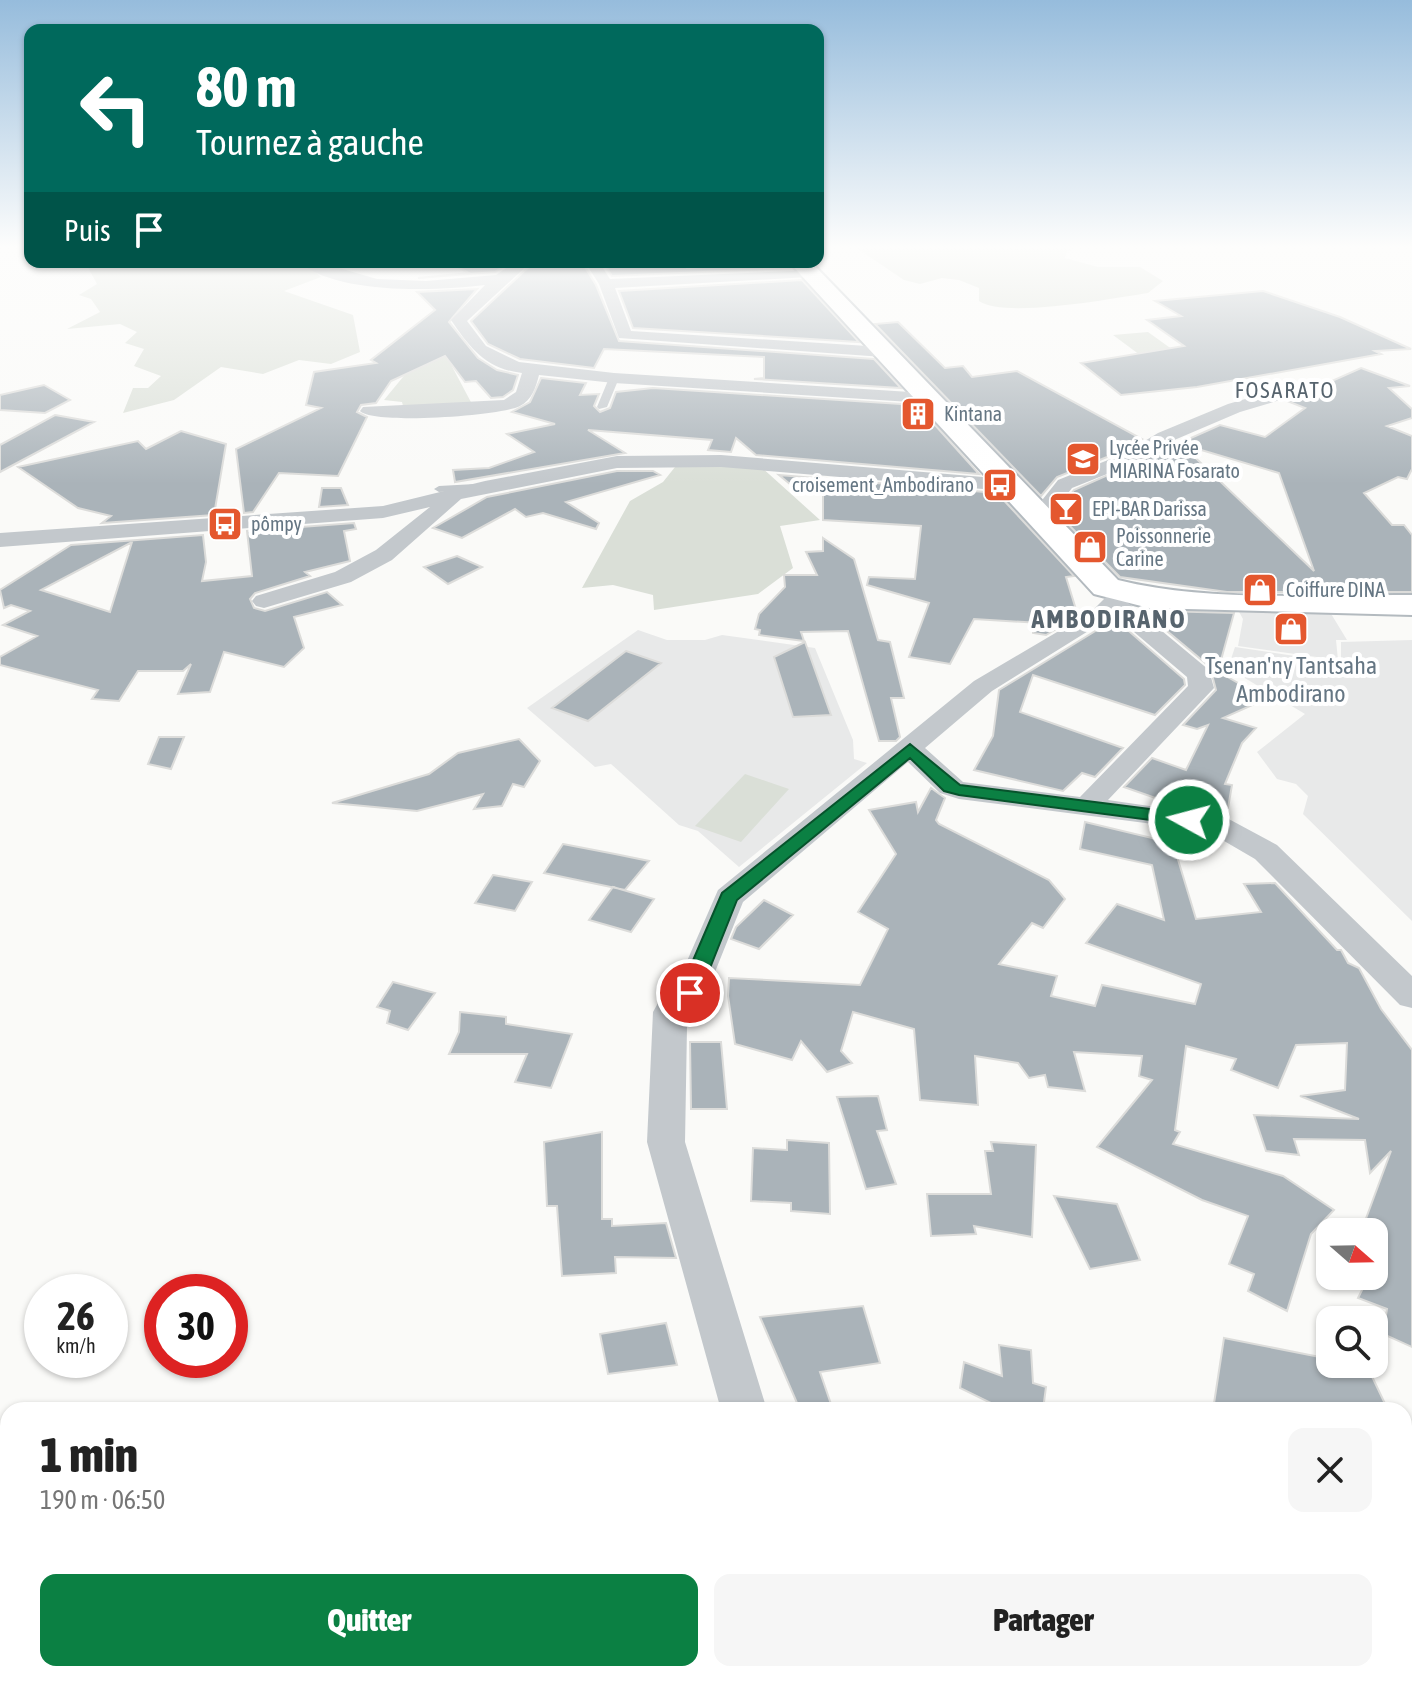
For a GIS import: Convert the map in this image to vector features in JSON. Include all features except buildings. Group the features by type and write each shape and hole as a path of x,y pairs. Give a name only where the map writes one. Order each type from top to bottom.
{"street":[{"path":"464,327 480,350 497,360 532,369 614,378 926,398"},
{"path":"622,327 625,335 883,352"},
{"path":"860,327 1096,580 1200,675 1201,688 1087,806"},
{"path":"369,411 408,413 507,405 520,401 525,394 532,369"},
{"path":"1039,518 1065,484 1130,458 1165,437 1234,408 1294,390"},
{"path":"0,540 383,512 448,493 617,462 721,461 1007,485"},
{"path":"264,601 343,577 384,555 448,493"},
{"path":"742,1402 666,1142 670,1012 680,1017 729,897 983,686 1099,617 1118,598 1412,605"},
{"path":"910,749 950,787 1215,823 1266,852 1412,996"}],"lane":[{"path":"602,407 614,378"}],"shaded area":[{"path":"127,327 355,327 360,352 331,364 299,360 263,374 221,367 174,400 123,413 133,388 148,388 161,376 134,366 144,349 125,343 137,332"},
{"path":"1148,332 1180,355 1144,358 1113,335"},
{"path":"446,355 473,406 404,410 402,402 384,400 412,366"},
{"path":"679,462 759,465 820,520 780,526 793,568 758,594 654,610 653,595 613,585 582,588 630,501 663,482"},
{"name":"Tsenan'ny Tantsaha Ambodirano","path":"1238,610 1330,612 1347,640 1336,640 1338,660 1238,646 1243,619"},
{"path":"638,630 667,640 705,640 722,635 815,648 853,740 854,759 867,763 739,867 698,831 679,825 611,764 595,767 527,708"},
{"path":"1412,640 1412,921 1303,814 1308,796 1296,784 1277,779 1257,752 1305,714 1228,668 1235,647 1341,663 1341,642"},
{"path":"745,774 789,789 741,842 695,826"}],"place":[{"name":"Kintana","path":"918,414"},
{"name":"Lycée Privée MIARINA Fosarato","path":"1083,459"},
{"name":"croisement_Ambodirano","path":"1000,485"},
{"name":"EPI-BAR Darissa","path":"1066,509"},
{"name":"pômpy","path":"225,524"},
{"name":"Poissonnerie Carine","path":"1090,547"},
{"name":"Coiffure DINA","path":"1260,590"},
{"name":"Tsenan'ny Tantsaha Ambodirano","path":"1291,629"}],"district":[{"name":"FOSARATO","path":"1285,390"},
{"name":"AMBODIRANO","path":"1109,619"}],"route":[{"path":"690,993 729,897 910,749 950,787 959,790 1189,820"}]}
